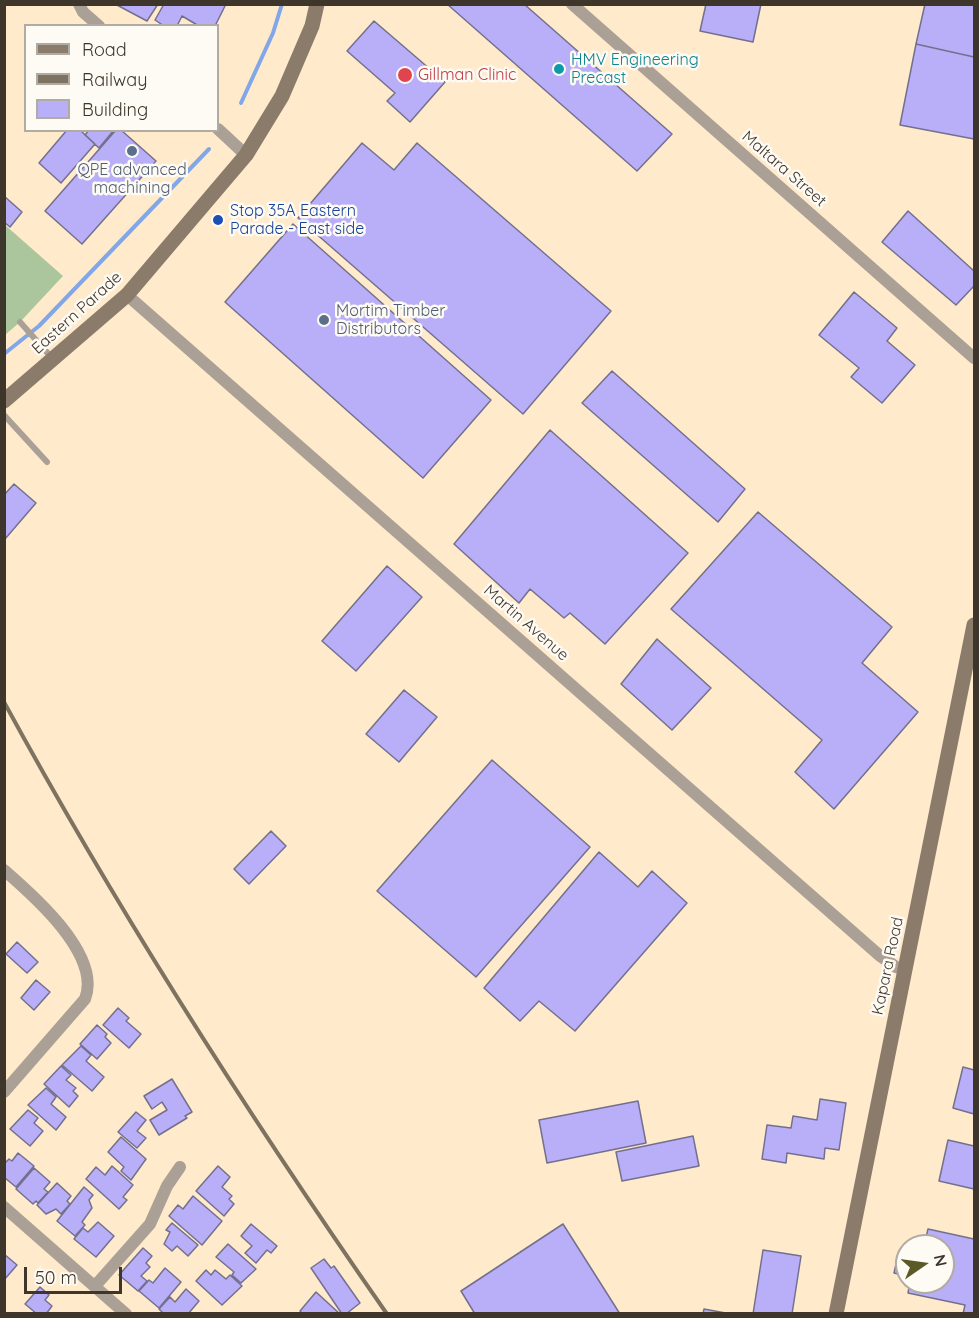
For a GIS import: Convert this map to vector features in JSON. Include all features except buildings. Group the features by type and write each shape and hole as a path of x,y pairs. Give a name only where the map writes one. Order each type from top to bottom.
{"street":[{"path":"79,4 83,12 97,24"},
{"name":"Eastern Parade","path":"4,401 127,295 246,155 282,96 312,26 317,4"},
{"name":"Maltara Street","path":"572,4 975,358"},
{"path":"219,130 246,155"},
{"name":"Martin Avenue","path":"127,295 879,955 896,967 906,970"},
{"name":"Kapara Road","path":"836,1314 975,625"},
{"path":"4,870 48,909 86,969 88,992 85,999 4,1092"},
{"path":"95,1286 150,1224 166,1186 180,1167"},
{"path":"4,1207 126,1314"}],"lane":[{"path":"20,322 53,360"},
{"path":"4,415 46,462"}],"green space":[{"path":"5,225 63,276 5,335"}],"waterway":[{"path":"241,103 273,33 282,4"},
{"path":"4,354 39,326 209,149"}],"railway":[{"path":"4,702 93,859 187,1013 285,1165 387,1314"}],"place":[{"name":"HMV Engineering Precast","path":"559,69"},
{"name":"Gillman Clinic","path":"405,75"},
{"name":"QPE advanced machining","path":"132,151"},
{"name":"Stop 35A Eastern Parade - East side","path":"218,220"},
{"name":"Mortim Timber Distributors","path":"324,320"}]}
